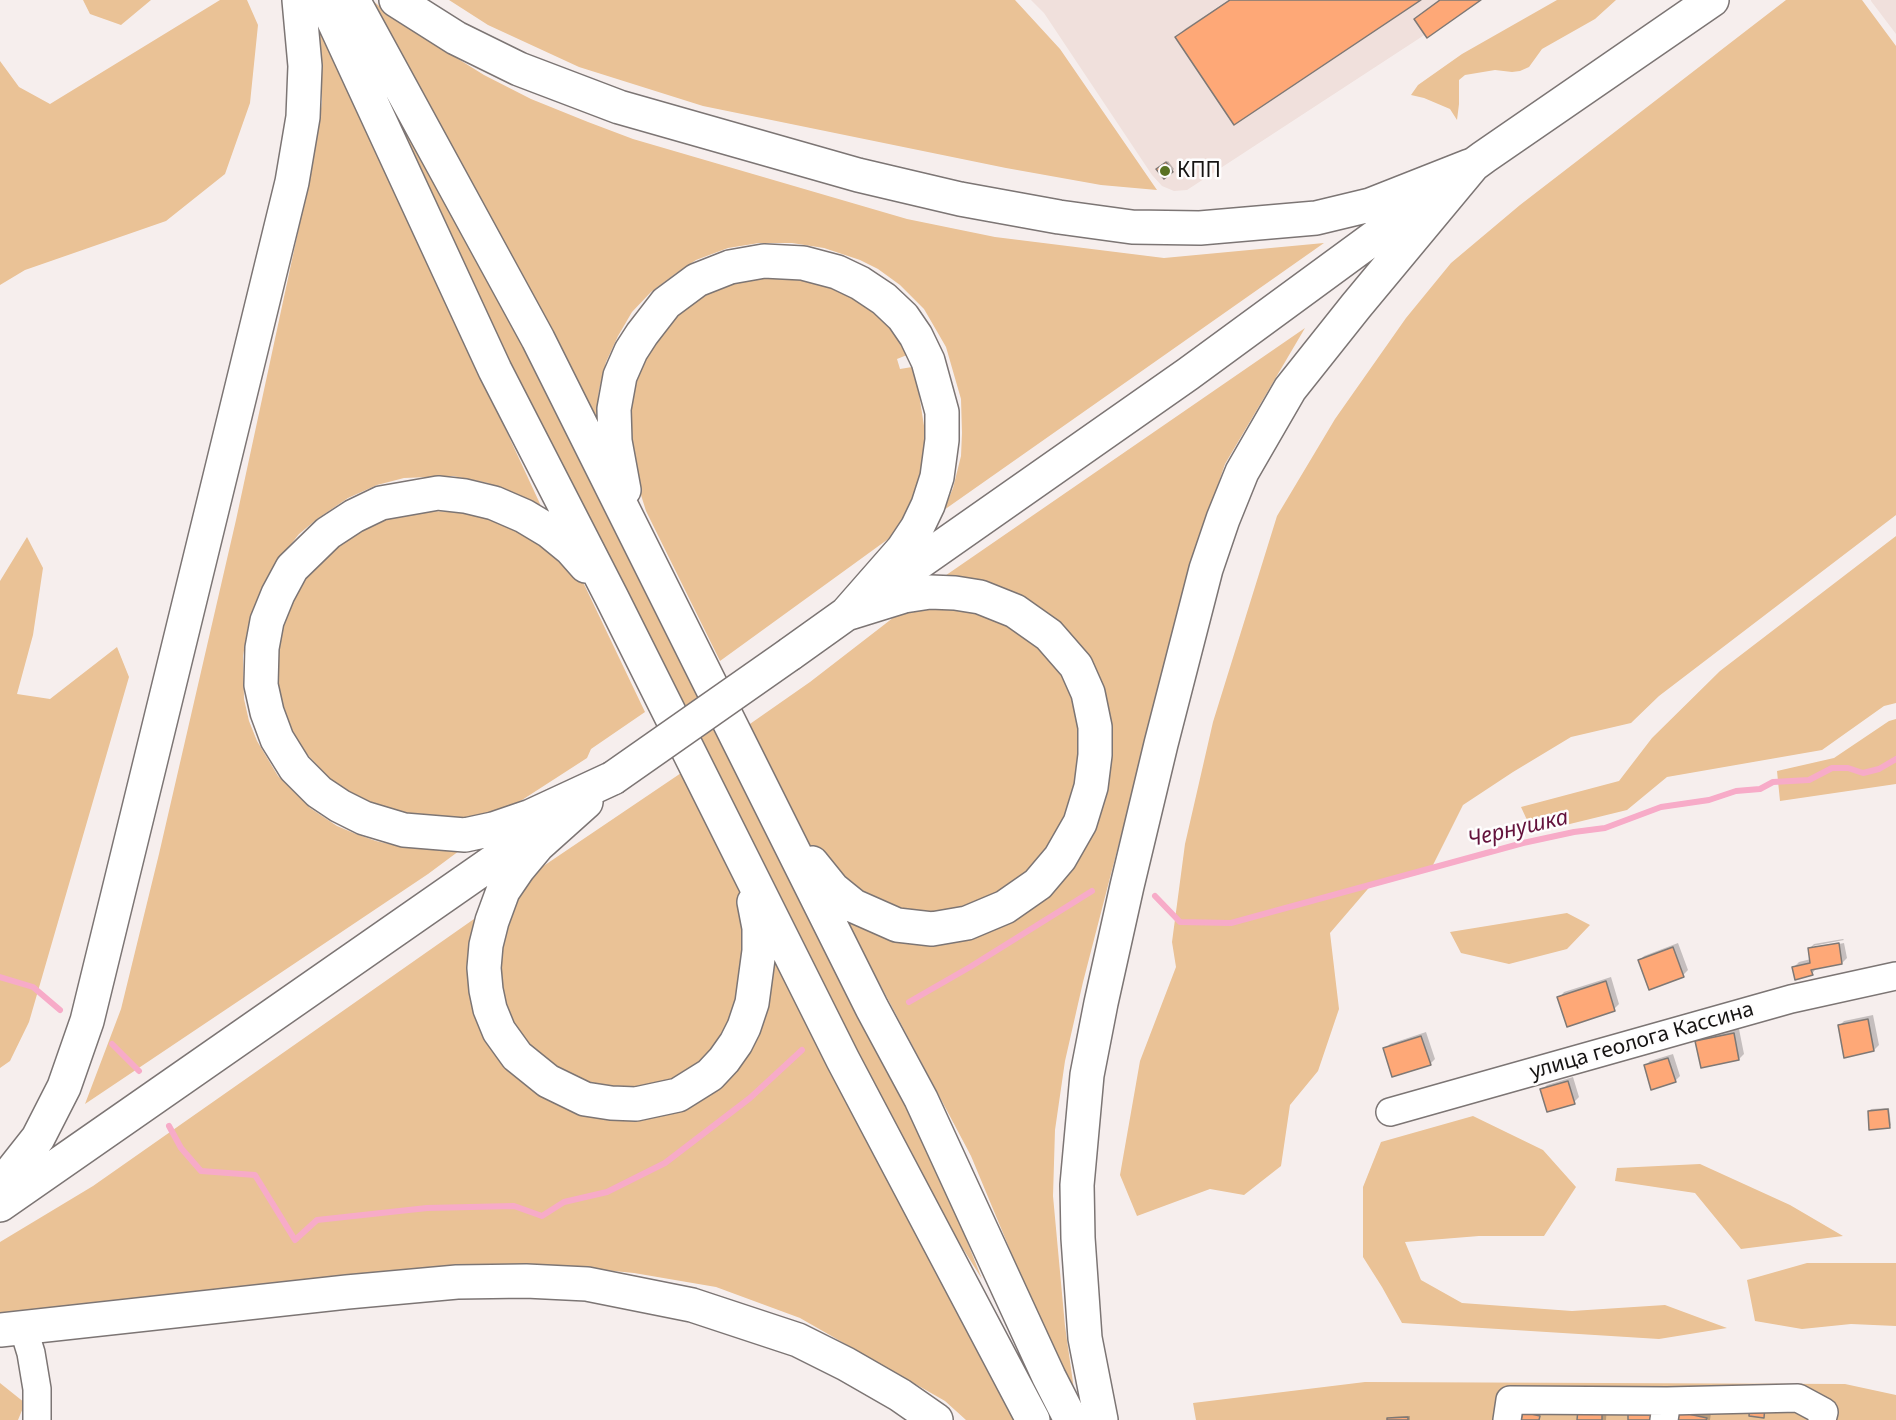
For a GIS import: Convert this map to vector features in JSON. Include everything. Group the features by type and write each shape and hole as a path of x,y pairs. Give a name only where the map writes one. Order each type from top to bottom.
{"main road":[{"path":"0,1186 38,1138 64,1087 87,1021 292,182 303,117 306,66 299,0"},
{"path":"324,0 495,370 843,1060 1033,1420"},
{"path":"353,0 538,339 872,1008 921,1100 1071,1420"},
{"path":"396,0 456,38 519,69 619,107 869,178 960,200 1059,217 1132,227 1200,228 1316,218 1370,206 1474,164"},
{"path":"0,1205 1188,374 1474,164 1712,0"},
{"path":"1101,1420 1085,1338 1078,1238 1077,1185 1087,1075 1130,875 1206,569 1242,472 1290,389 1348,315 1474,164"},
{"path":"648,562 625,495 615,441 614,409 620,376 631,351 666,303 697,280 730,267 764,261 803,263 837,272 860,283 884,299 903,317 916,336 928,361 942,412 942,440 937,477 924,513 903,549 846,614"},
{"path":"612,598 571,549 549,531 524,516 494,503 438,493 381,503 354,516 328,533 292,568 267,621 262,648 261,685 267,712 277,739 296,768 319,792 364,818 404,830 465,835 493,829 531,816 613,778"},
{"path":"779,822 833,889 854,906 897,925 932,929 967,923 1005,907 1038,884 1060,858 1080,823 1089,796 1095,755 1095,727 1089,693 1076,666 1049,635 1015,611 980,597 955,593 930,592 904,596 846,614"},
{"path":"613,778 538,845 518,869 503,891 490,929 484,968 490,1009 499,1031 517,1056 548,1082 585,1099 636,1104 678,1095 710,1075 724,1060 736,1043 749,1011 759,951 757,912 741,860"},
{"path":"11,1329 457,1282 526,1281 587,1284 692,1305 798,1340 900,1395 936,1420"}],"street":[{"name":"улица геолога Кассина","path":"1390,1112 1791,999 1896,976"},
{"path":"11,1329 31,1353 38,1389 37,1420"},
{"path":"1507,1420 1510,1400 1665,1410 1798,1398 1824,1412 1822,1420"}],"shaded area":[{"path":"83,0 151,0 121,25 90,14"},
{"path":"220,0 247,0 258,25 250,103 225,174 166,221 25,270 0,285 0,61 19,87 50,104"},
{"path":"364,0 372,0 397,21 484,75 531,99 588,122 633,139 907,219 995,237 1164,258 1324,243 944,510 953,488 961,456 962,433 961,399 946,347 924,309 900,285 878,269 860,260 824,248 792,243 759,243 728,248 696,260 651,292 632,312 606,362 599,390 596,423"},
{"path":"449,0 1015,0 1060,49 1157,190 1101,185 1006,168 703,106 579,67 488,25"},
{"path":"1031,0 1478,0 1187,190 1174,191 1162,186 1152,175 1044,13"},
{"path":"1557,0 1616,0 1595,19 1542,49 1529,67 1512,72 1495,70 1465,75 1459,80 1457,120 1450,109 1411,95 1418,85 1462,54"},
{"path":"1786,0 1862,0 1896,46 1896,515 1659,696 1631,723 1571,737 1463,805 1432,867 1373,883 1330,933 1339,1009 1318,1071 1290,1105 1281,1166 1244,1195 1210,1189 1137,1216 1120,1175 1140,1061 1176,967 1172,942 1185,844 1213,722 1277,516 1335,419 1406,318 1451,263 1520,205"},
{"path":"1896,0 1896,34 1871,1"},
{"path":"316,19 541,506 488,483 453,476 404,478 377,485 348,498 299,534 277,562 257,600 248,627 243,656 244,699 249,721 257,741 278,776 310,808 337,826 356,834 402,847 463,848 428,874 85,1104 121,1009 159,854 236,520 301,218 322,102 321,56"},
{"path":"401,125 494,283 934,1158 982,1279 918,1177 467,284"},
{"path":"782,275 828,284 848,294 876,313 892,330 907,355 897,359 900,369 912,367 919,394 927,445 926,465 906,520 891,537 720,661 646,511 636,479 628,418 641,363 680,308 731,280"},
{"path":"1305,328 1225,464 1192,561 1083,982 1065,1061 1055,1130 1053,1196 1065,1326 1077,1411 971,1156 839,907 921,938 1072,861 1093,680 939,580"},
{"path":"426,511 464,512 498,520 533,536 582,580 645,712 591,749 587,758 522,800 503,810 470,821 411,818 356,798 336,785 304,751 289,727 279,695 278,639 284,614 297,588 334,545 363,527 394,515"},
{"path":"1896,536 1896,703 1884,706 1822,750 1667,777 1627,810 1533,833 1521,807 1619,781 1652,738 1720,671"},
{"path":"27,537 43,568 33,635 17,694 50,699 117,647 129,677 29,1022 10,1061 0,1068 0,581"},
{"path":"918,604 967,604 1034,636 1074,690 1084,760 1052,855 994,901 921,917 875,903 819,858 800,833 747,726 810,682 898,614"},
{"path":"1896,719 1896,784 1780,801 1777,771 1834,758 1889,721"},
{"path":"687,769 740,887 746,913 741,1011 694,1074 635,1093 571,1082 516,1039 495,973 511,902 539,869"},
{"path":"1567,913 1590,925 1567,949 1509,964 1461,953 1450,932"},
{"path":"474,919 475,995 552,1100 716,1086 767,933 1018,1420 966,1420 945,1401 800,1318 716,1287 634,1273 553,1265 459,1265 0,1317 0,1242 93,1186"},
{"path":"1473,1116 1543,1150 1576,1187 1544,1236 1479,1236 1405,1242 1421,1280 1462,1303 1572,1311 1665,1305 1727,1328 1659,1339 1402,1323 1363,1257 1363,1187 1381,1142"},
{"path":"1700,1164 1790,1205 1843,1236 1741,1249 1695,1193 1615,1181 1617,1168"},
{"path":"1807,1263 1896,1263 1896,1326 1851,1324 1802,1329 1755,1321 1747,1280"},
{"path":"1365,1382 1845,1384 1896,1395 1896,1420 1196,1420 1193,1403"},
{"path":"0,1383 25,1403 18,1420 0,1420"}],"building":[{"path":"1230,0 1421,0 1234,125 1175,37"},
{"path":"1440,0 1481,0 1427,38 1414,19"},
{"name":"КПП","path":"1166,162 1173,172 1164,179 1156,169"},
{"path":"1839,943 1842,964 1811,970 1813,975 1795,980 1792,967 1810,963 1808,948"},
{"path":"1673,947 1684,977 1649,990 1638,960"},
{"path":"1606,981 1615,1011 1567,1027 1557,997"},
{"path":"1868,1019 1874,1051 1844,1058 1838,1025"},
{"path":"1734,1033 1739,1060 1701,1068 1695,1041"},
{"path":"1421,1036 1431,1065 1392,1077 1383,1048"},
{"path":"1668,1058 1676,1082 1651,1090 1644,1065"},
{"path":"1568,1081 1575,1104 1547,1112 1540,1089"},
{"path":"1888,1109 1890,1128 1869,1130 1868,1111"},
{"path":"1750,1404 1765,1406 1764,1418 1749,1416"},
{"path":"1578,1409 1602,1410 1602,1420 1577,1420"},
{"path":"1523,1412 1540,1416 1539,1420 1521,1420"},
{"path":"1628,1412 1657,1413 1656,1420 1628,1420"},
{"path":"1679,1412 1707,1418 1706,1420 1677,1420"},
{"path":"1408,1417 1408,1420 1387,1420 1387,1418"}],"waterway":[{"name":"Чернушка","path":"1155,896 1180,922 1231,923 1523,843 1605,828 1661,807 1709,800 1736,791 1760,789 1773,782 1809,780 1832,768 1848,768 1863,773 1879,769 1896,759"},
{"path":"909,1002 1092,891"},
{"path":"0,977 33,987 60,1010"},
{"path":"112,1044 139,1071"},
{"path":"169,1126 181,1148 201,1171 255,1175 295,1240 317,1220 427,1208 514,1206 542,1216 564,1202 607,1192 665,1163 750,1098 802,1050"}],"place":[{"name":"КПП","path":"1165,171"}]}
